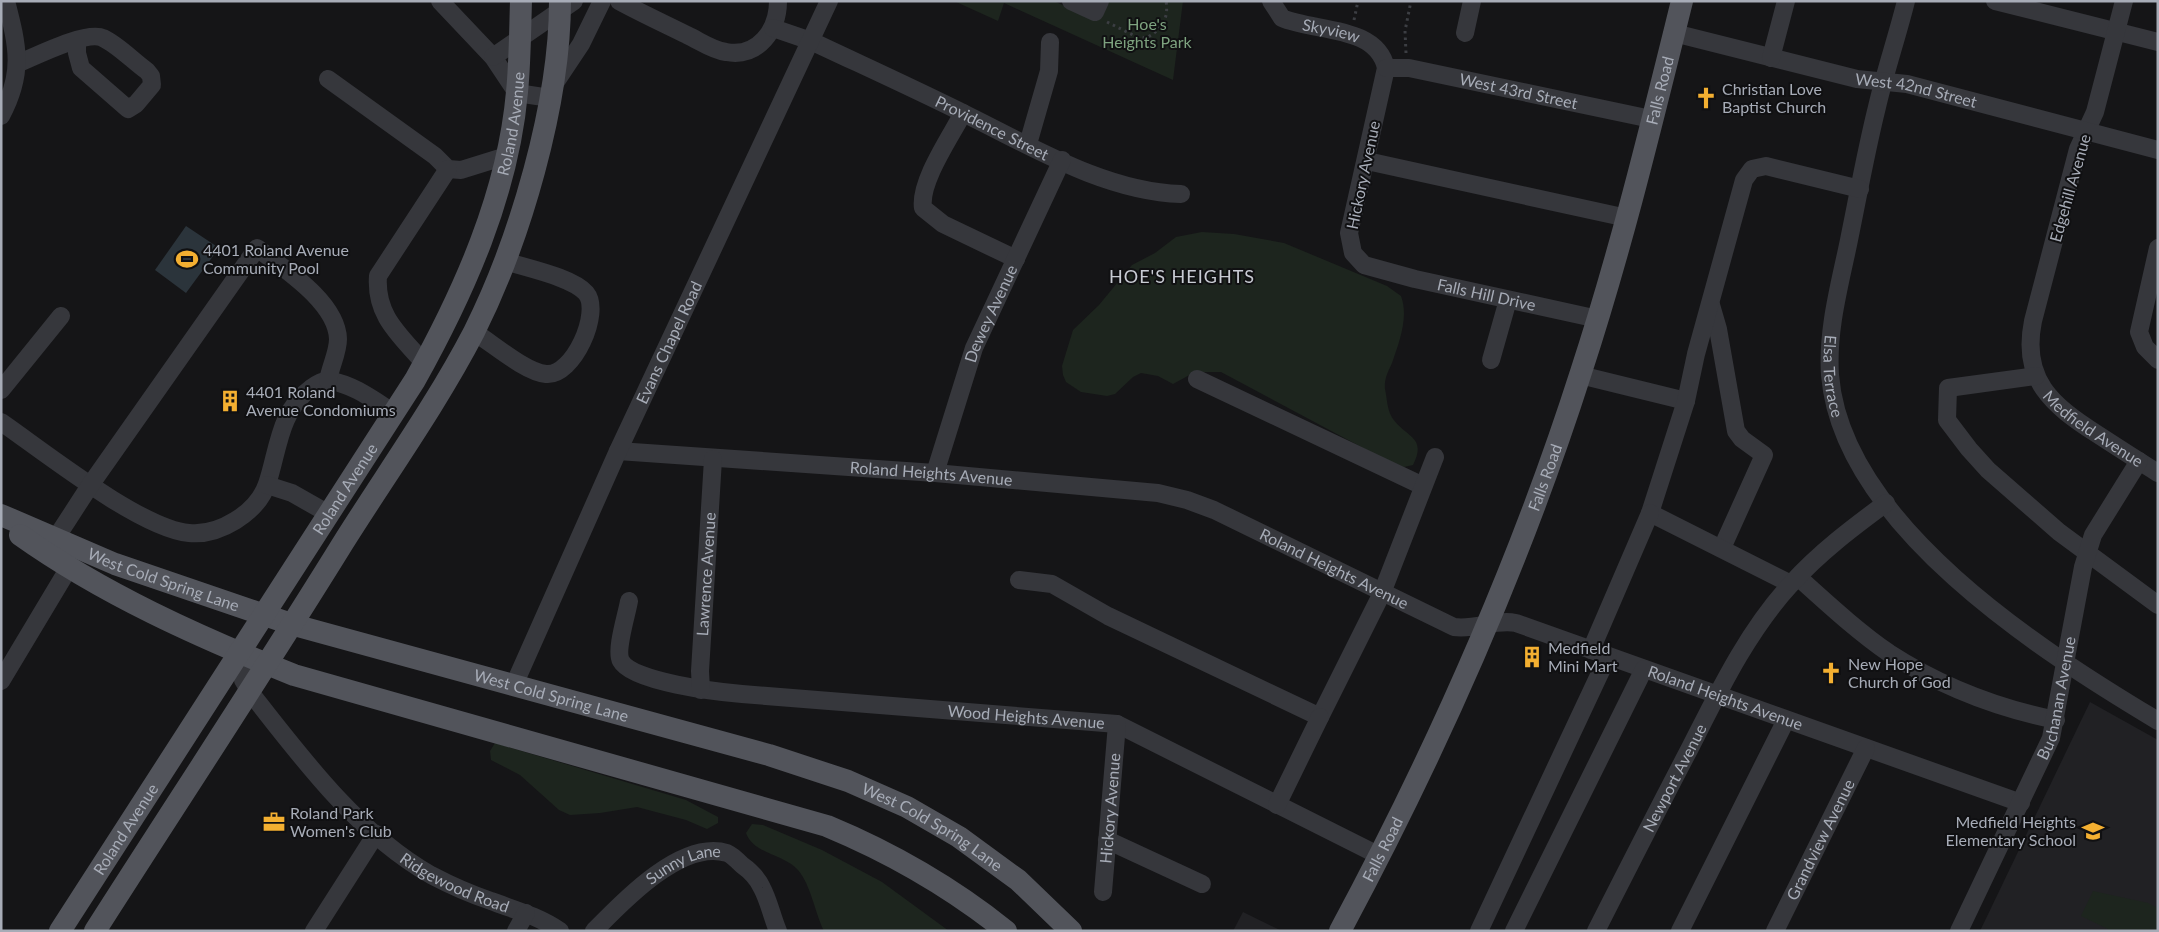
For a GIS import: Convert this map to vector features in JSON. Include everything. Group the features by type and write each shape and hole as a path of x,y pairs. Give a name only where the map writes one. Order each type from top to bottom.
{"main road":[{"name":"Roland Avenue","path":"60,931 394,413 450,314 474,259 506,156 517,93 521,1"},
{"name":"Falls Road","path":"1340,931 1380,856 1440,732 1487,625 1541,490 1598,320 1627,218 1682,1"},
{"path":"551,92 565,5"},
{"name":"Roland Avenue","path":"95,931 294,625 449,377 474,332 505,261 526,196 551,92"},
{"name":"West Cold Spring Lane","path":"1,515 115,564 294,625 768,755 877,793 932,820 988,856 1018,880 1071,931"},
{"name":"West Cold Spring Lane","path":"1,521 117,595 239,652 294,675 827,826 877,848 943,886 1006,931"}],"street":[{"path":"1,116 12,92 17,64 14,34 6,1"},
{"path":"440,1 494,57 517,93 551,92"},
{"name":"Roland Avenue","path":"551,92 581,44 602,1"},
{"path":"619,1 718,50 728,53 739,53 756,46 773,28 778,1"},
{"name":"Evans Chapel Road","path":"514,686 618,451 830,1"},
{"path":"1070,1 1097,7"},
{"name":"Skyview","path":"1270,1 1277,13 1289,21 1349,35 1366,42 1377,49 1384,59 1386,68"},
{"path":"1465,33 1472,1"},
{"path":"1771,58 1786,1"},
{"name":"Elsa Terrace","path":"1906,1 1884,82 1832,328 1830,376 1835,400 1843,428 1855,454 1886,503 1916,541 1960,584 2066,663"},
{"path":"1995,1 2044,7 2116,32 2158,42"},
{"name":"Edgehill Avenue","path":"2036,376 2032,361 2031,334 2078,149 2095,112 2124,1"},
{"path":"494,57 565,5"},
{"name":"Providence Street","path":"773,28 811,41 1062,160 1123,186 1153,193 1181,194"},
{"name":"West 42nd Street","path":"1674,33 1857,79 1907,84 2158,150"},
{"path":"17,64 77,40 86,37 102,37 147,71 151,76 152,85 136,104 128,109 82,68 78,62 77,40"},
{"path":"1028,144 1049,71 1050,42"},
{"name":"West 43rd Street","path":"1386,68 1408,68 1651,119"},
{"name":"Hickory Avenue","path":"1376,269 1364,265 1353,253 1349,234 1367,161 1386,68"},
{"path":"328,79 435,156 448,169 462,170 506,156"},
{"path":"963,113 931,174 924,192 923,208 943,224 1016,259"},
{"name":"Dewey Avenue","path":"935,473 974,348 1062,160"},
{"path":"1367,161 1627,218"},
{"path":"1591,650 1650,513 1686,401 1696,354 1744,180 1752,169 1766,166 1860,189"},
{"path":"424,363 388,321 379,303 378,284 382,267 448,169"},
{"path":"56,538 91,484 257,248 305,285 335,323 338,340 328,381"},
{"path":"2158,248 2139,332 2145,347 2158,360"},
{"path":"474,332 529,368 546,374 562,370 579,346 592,308 587,294 571,283 505,261"},
{"name":"Falls Hill Drive","path":"1376,269 1598,320"},
{"path":"1491,360 1508,300"},
{"path":"1711,304 1718,329 1736,431 1742,439 1764,455 1722,548"},
{"path":"1,390 61,316"},
{"path":"1580,374 1686,401"},
{"path":"2036,376 1948,388 1947,420 1988,470 2025,504 2158,606"},
{"name":"Medfield Avenue","path":"2036,376 2045,392 2059,408 2158,473"},
{"path":"1197,379 1423,486"},
{"path":"1,422 117,502 154,522 188,533 211,532 227,525 244,514 258,499 267,485 280,436 294,406 306,392 318,384 328,381 356,390 394,413"},
{"name":"Roland Heights Avenue","path":"618,451 935,473 1158,494 1187,500 1214,510 1454,627 1476,628 1507,621 1516,623 2021,803"},
{"path":"1277,805 1382,593 1435,457"},
{"name":"Lawrence Avenue","path":"701,690 700,671 713,459"},
{"name":"Buchanan Avenue","path":"1959,931 2044,755 2056,720 2086,552 2093,535 2139,461"},
{"path":"267,485 292,493 329,514"},
{"name":"Newport Avenue","path":"1596,931 1717,696 1754,630 1794,581 1839,538 1886,503"},
{"path":"1650,513 1794,581 1872,641 1913,666 1971,695 2025,713 2056,720"},
{"path":"1,681 70,566"},
{"path":"1019,580 1052,584 1108,616 1320,717"},
{"name":"Wood Heights Avenue","path":"629,600 619,651 620,661 628,670 701,690 1117,724 1380,856"},
{"name":"Ridgewood Road","path":"239,652 243,680 250,692 322,780 401,856 432,875 482,898 526,913 560,931"},
{"path":"1479,931 1608,656"},
{"path":"2066,663 2158,721"},
{"path":"1514,931 1644,669"},
{"path":"1680,931 1786,720"},
{"name":"Hickory Avenue","path":"1103,892 1117,724"},
{"name":"Grandview Avenue","path":"1775,931 1866,748"},
{"path":"314,931 376,834"},
{"path":"1107,840 1202,884"},
{"name":"Sunny Lane","path":"594,931 623,901 653,878 688,856 709,851 728,853 748,869 762,888 778,931"},
{"path":"943,886 990,931"},
{"path":"516,931 526,913"}],"path":[{"path":"1097,7 1101,19 1135,36 1146,38 1161,28 1166,19 1168,10 1166,1"},
{"path":"1353,23 1358,1"},
{"path":"1408,68 1405,46 1411,1"}],"shaded area":[{"name":"4401 Roland Avenue Community Pool","path":"186,226 219,248 186,293 155,270"},
{"name":"Medfield Heights Elementary School","path":"2090,702 2158,740 2158,931 1980,931"},
{"path":"1243,912 1282,931 1233,931"}],"green space":[{"name":"Hoe's Heights Park","path":"954,1 1054,1 1097,21 1107,1 1183,1 1173,80 1004,3 998,21"},
{"path":"1202,232 1234,234 1284,243 1387,286 1401,296 1404,321 1400,339 1385,382 1385,389 1391,416 1417,443 1417,456 1413,465 1404,467 1380,457 1221,372 1195,372 1173,384 1158,376 1141,373 1133,377 1115,394 1107,396 1081,392 1066,382 1062,366 1073,330 1099,305 1132,265 1155,253 1176,237"},
{"path":"495,743 686,800 718,817 718,823 707,829 686,820 637,807 600,813 570,815 559,810 520,775 491,760 490,751"},
{"path":"752,824 763,825 822,850 882,882 949,931 824,931 810,891 798,870 785,860 762,850 750,840 746,833"},
{"path":"2093,891 2148,903 2158,908 2158,931 2112,931 2081,916"}],"place":[{"name":"Christian Love Baptist Church","path":"1706,98"},
{"name":"4401 Roland Avenue Community Pool","path":"187,259"},
{"name":"4401 Roland Avenue Condomiums","path":"230,401"},
{"name":"Medfield Mini Mart","path":"1532,657"},
{"name":"New Hope Church of God","path":"1831,673"},
{"name":"Roland Park Women's Club","path":"274,822"},
{"name":"Medfield Heights Elementary School","path":"2093,831"}],"district":[{"name":"HOE'S HEIGHTS","path":"1182,277"}]}
